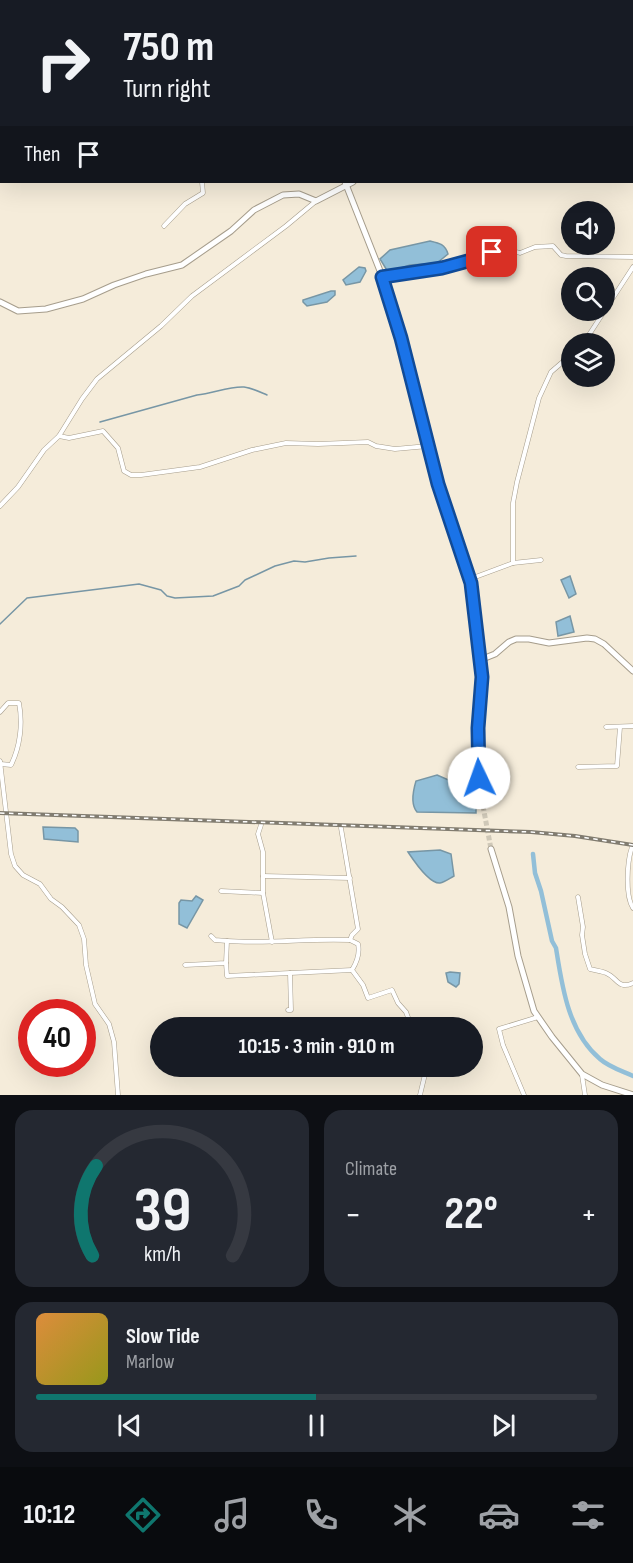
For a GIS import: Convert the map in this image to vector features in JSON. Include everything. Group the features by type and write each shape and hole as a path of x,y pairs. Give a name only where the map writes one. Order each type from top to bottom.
{"street":[{"path":"164,226 185,204 203,193 202,183"},
{"path":"0,506 18,488 44,450 59,436 97,379 161,326 192,296 316,201 348,183 401,338 438,484 469,579 482,677 477,762 483,806"},
{"path":"0,302 18,311 46,309 83,299 146,274 182,266 231,231 254,210 284,195 299,194 316,201"},
{"path":"382,277 442,268 492,252 512,249 520,253 535,247 553,246 561,255 566,256 633,257"},
{"path":"590,333 633,267"},
{"path":"513,563 513,503 517,482 539,399 551,372 561,363"},
{"path":"59,436 66,438 103,431 118,448 124,471 131,475 207,465 286,442 318,444 368,442 387,449 428,446"},
{"path":"469,579 513,563 541,560"},
{"path":"480,660 495,654 516,639 549,643 587,638 604,644 633,671"},
{"path":"0,711 8,703 19,704 21,714 17,754 11,765 0,763 11,854 15,866 23,874 40,884 51,899 79,925 84,939 86,965 95,1004 109,1024 114,1042 118,1095"},
{"path":"606,727 633,726"},
{"path":"578,767 617,766 620,727"},
{"path":"261,825 258,834 263,852 263,893 272,942"},
{"path":"341,828 358,929 350,940"},
{"path":"632,847 628,893 629,902 633,908"},
{"path":"491,849 509,907 518,956 530,1001 538,1017 562,1052 582,1074 602,1085 633,1095"},
{"path":"263,876 350,878"},
{"path":"221,891 263,893"},
{"path":"578,897 585,954 590,969 605,972 618,984 625,986 633,984"},
{"path":"211,936 215,940 227,941 350,940 358,944 359,948 359,956 352,970"},
{"path":"227,941 227,976 352,970"},
{"path":"185,965 226,963"},
{"path":"352,970 363,985 368,998 392,990 408,1017"},
{"path":"288,1010 291,1010 290,973"},
{"path":"524,1095 503,1045 499,1029 538,1017"},
{"path":"582,1074 585,1095"},
{"path":"420,1095 424,1077"}],"water":[{"path":"430,241 439,243 448,254 437,263 410,265 388,272 380,259 390,250"},
{"path":"359,267 365,268 366,271 360,282 346,285 343,280"},
{"path":"335,291 335,295 327,302 307,306 303,302 303,300"},
{"path":"570,576 576,594 569,598 561,580"},
{"path":"570,616 574,632 558,636 556,622"},
{"path":"437,775 453,782 465,780 476,785 476,813 417,812 413,801 416,781"},
{"path":"43,827 75,828 78,831 78,842 44,839"},
{"path":"440,850 451,854 454,876 440,883 431,880 408,852"},
{"path":"196,896 203,900 187,928 179,924 179,903 181,900 192,901"},
{"path":"446,973 460,973 459,984 456,987 448,982"}],"waterway":[{"path":"100,422 197,395 238,387 256,390 267,395"},
{"path":"0,624 27,598 139,584 161,590 167,596 175,598 213,596 239,586 245,580 275,566 294,561 305,562 356,556"},
{"path":"533,854 535,873 552,941 556,948 564,993 580,1036 600,1059 611,1067 633,1076"}],"tunnel":[{"path":"483,806 491,849"}],"railway":[{"path":"0,813 531,832 633,845"}],"route":[{"path":"479,778 478,728 482,677 471,583 438,484 401,338 382,277 414,270 442,268 492,252"}]}
